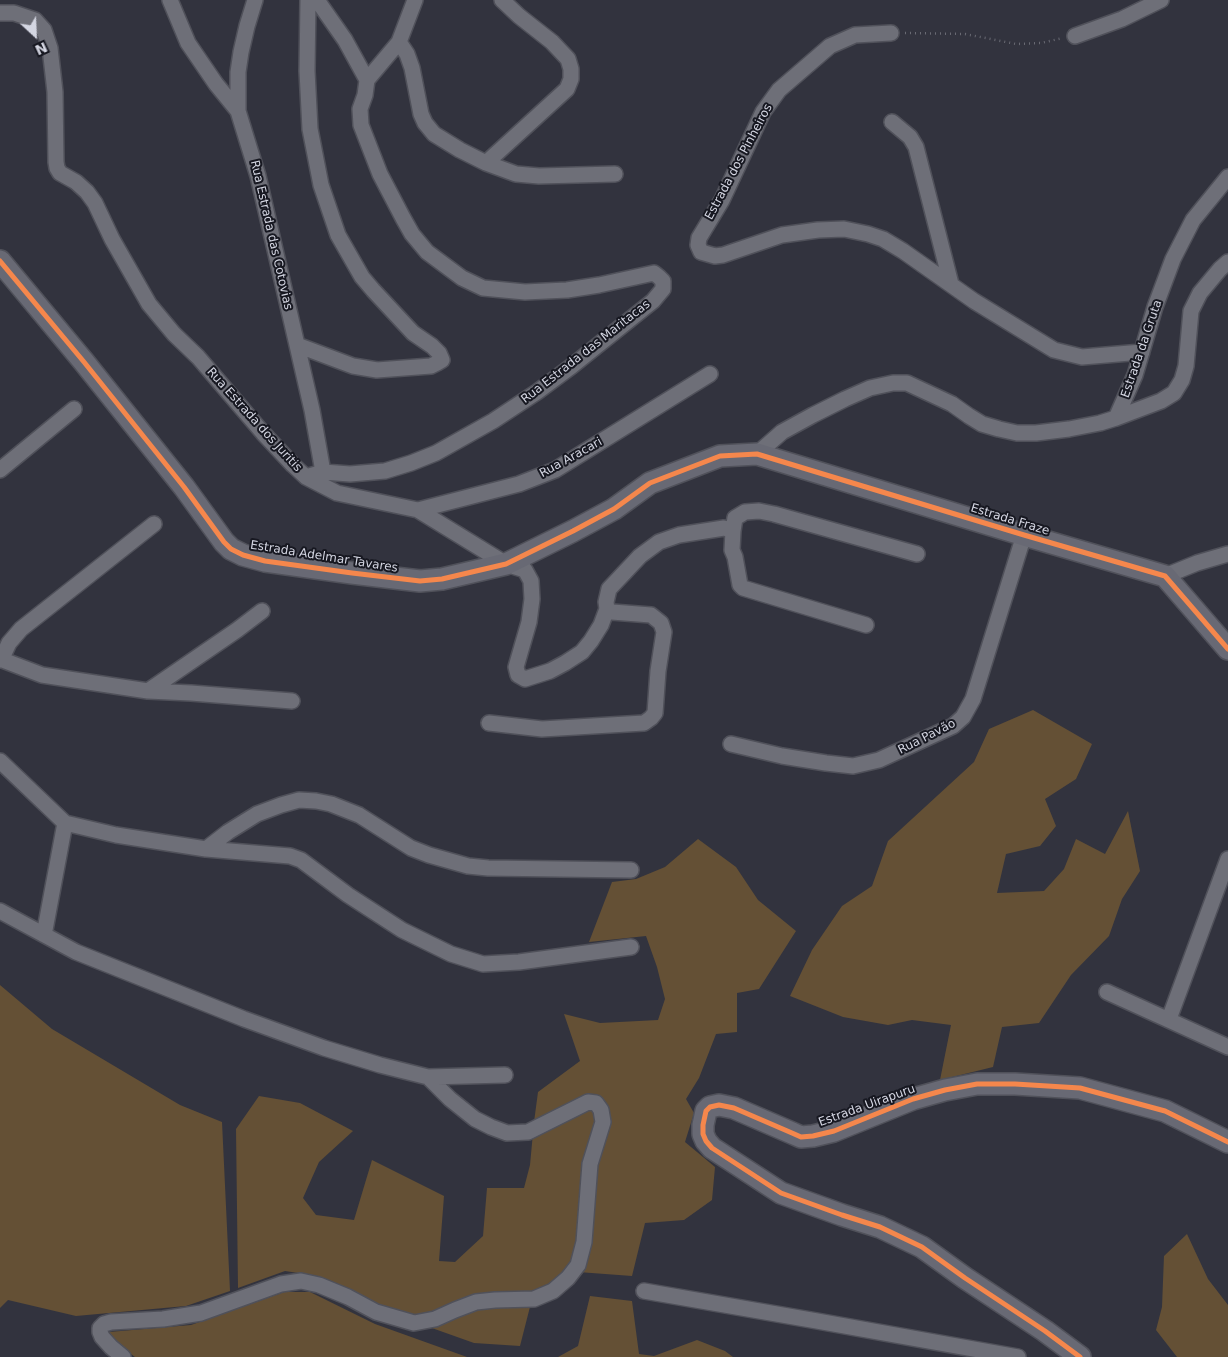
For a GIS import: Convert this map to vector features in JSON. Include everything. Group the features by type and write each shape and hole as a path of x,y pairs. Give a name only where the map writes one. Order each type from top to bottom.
{"street":[{"path":"170,0 188,43 216,84 238,111"},
{"name":"Rua Estrada das Cotovias","path":"255,0 241,52 238,72 238,111 258,176 312,410 323,472"},
{"path":"297,345 352,366 377,370 431,366 442,360 439,353 413,333 373,290 362,276 338,235 321,185 310,129 307,71 308,0"},
{"path":"317,0 345,40 367,80 399,42 414,0"},
{"path":"486,163 566,89 571,79 568,59 552,42 502,0"},
{"path":"1075,36 1122,19 1161,0"},
{"name":"Rua Estrada dos Juritis","path":"0,14 14,13 35,20 44,30 50,48 55,92 56,162 60,173 76,182 95,203 112,239 149,304 174,334 198,357 263,433 306,477 337,493 418,510 506,564 525,570 531,581 532,599 529,622 516,667 518,675 525,679 550,671 582,652 601,624 607,609"},
{"name":"Estrada dos Pinheiros","path":"891,33 855,35 830,46 779,90 763,112 722,200 699,238 698,245 701,252 715,256 782,236 818,230 844,229 868,234 883,239 974,301 1054,350 1082,357 1142,352"},
{"path":"399,42 408,54 421,114 425,123 434,134 460,150 486,163 516,174 539,176 615,174"},
{"name":"Rua Estrada das Maritacas","path":"306,477 323,472 350,474 385,471 436,453 493,421 537,392 653,301 663,289 663,281 654,273 567,290 525,292 483,288 462,278 427,252 412,234 380,174 361,125 360,109 367,80"},
{"path":"892,122 910,137 916,147 951,284"},
{"name":"Estrada da Gruta","path":"1116,418 1136,375 1155,307 1173,258 1193,220 1228,177"},
{"name":"Estrada Adelmar Tavares","path":"0,260 184,487 224,542 231,549 243,555 265,561 420,581 442,579 506,564 606,514 650,483 720,456 757,454"},
{"path":"757,454 782,432 813,415 870,388 893,383 907,383 952,404 982,424 1017,433 1036,433 1100,423 1147,407 1174,393 1182,380 1186,366 1192,311 1200,293 1228,262"},
{"name":"Rua Aracari","path":"418,510 519,484 555,470 710,374"},
{"path":"0,470 74,409"},
{"name":"Estrada Fraze","path":"757,454 1165,576"},
{"path":"866,625 740,586 732,550 735,518 745,512 759,511 917,554"},
{"path":"154,524 21,629 10,643 1,660 42,675 148,691 292,701"},
{"path":"489,723 542,729 644,722 651,718 655,713 658,670 664,632 661,623 651,615 612,612 607,609 609,589 640,556 659,542 679,535 724,528 733,530"},
{"name":"Rua Pavão","path":"732,744 782,756 853,766 879,760 953,726 963,717 973,699 1024,535"},
{"path":"1228,554 1165,576 1228,649"},
{"path":"148,691 262,611"},
{"path":"0,762 65,823 116,835 206,849 290,856 301,860 348,895 402,930 451,954 483,964 520,962 632,947"},
{"path":"206,849 228,832 257,814 299,800 332,804 359,815 411,848 428,855 468,866 631,870"},
{"path":"44,935 65,823"},
{"path":"1170,1019 1228,859"},
{"path":"0,911 76,952 244,1019 334,1051 428,1077 505,1076"},
{"path":"1107,992 1228,1046"},
{"path":"123,1357 102,1337 100,1328 104,1324 164,1319 201,1313 281,1284 301,1281 318,1285 348,1297 376,1312 414,1323 435,1319 476,1302 534,1299 554,1291 578,1265 584,1242 590,1164 603,1122 601,1110 596,1104 588,1102 528,1132 507,1133 475,1119 450,1099 428,1077"},
{"name":"Estrada Uirapuru","path":"1080,1357 922,1247 880,1227 781,1193 712,1148 703,1134 706,1111 710,1107 720,1105 734,1108 801,1137 813,1136 834,1131 913,1099 937,1092 977,1084 1015,1084 1080,1088 1165,1111 1228,1142"},
{"path":"644,1291 817,1320 1018,1357"}],"path":[{"path":"891,33 965,34 1016,44 1042,43 1075,36"}],"shaded area":[{"path":"1033,710 1092,744 1076,779 1045,799 1056,826 1040,846 1006,854 997,893 1044,891 1064,869 1076,839 1105,854 1128,811 1140,871 1122,899 1109,936 1071,975 1039,1023 1002,1027 993,1067 940,1080 951,1025 912,1020 888,1025 843,1017 790,996 812,950 842,906 872,886 888,841 974,762 989,729"},
{"path":"698,839 736,867 758,900 796,931 759,989 737,993 737,1032 716,1034 699,1078 686,1099 694,1113 685,1142 715,1167 712,1200 684,1220 645,1223 632,1276 578,1272 532,1299 520,1346 474,1343 384,1311 311,1275 285,1271 238,1288 236,1129 259,1096 300,1103 353,1131 319,1162 303,1198 316,1215 354,1220 372,1160 444,1196 439,1261 455,1262 483,1236 487,1188 524,1188 530,1165 538,1092 580,1061 564,1014 600,1023 658,1020 665,999 657,967 646,936 589,942 612,882 636,879 665,867"},
{"path":"0,985 52,1029 180,1105 222,1122 230,1291 186,1306 76,1316 8,1300 0,1308"},
{"path":"1187,1234 1208,1279 1228,1305 1228,1357 1177,1357 1156,1330 1162,1307 1164,1256"},
{"path":"284,1292 310,1292 375,1324 467,1357 135,1357 116,1343 109,1332 191,1325"},
{"path":"590,1296 632,1301 639,1354 654,1356 697,1340 725,1351 733,1357 558,1357 578,1346"}],"cycle path":[{"path":"0,261 184,487 224,542 231,549 243,555 265,561 352,573 420,581 442,579 506,564 614,509 650,483 720,456 757,454 1165,576 1228,649"},
{"path":"1080,1357 922,1247 880,1227 781,1193 712,1148 703,1134 706,1111 710,1107 719,1105 734,1108 801,1137 813,1136 834,1131 913,1099 945,1090 977,1084 1015,1084 1080,1088 1165,1111 1228,1142"}]}
